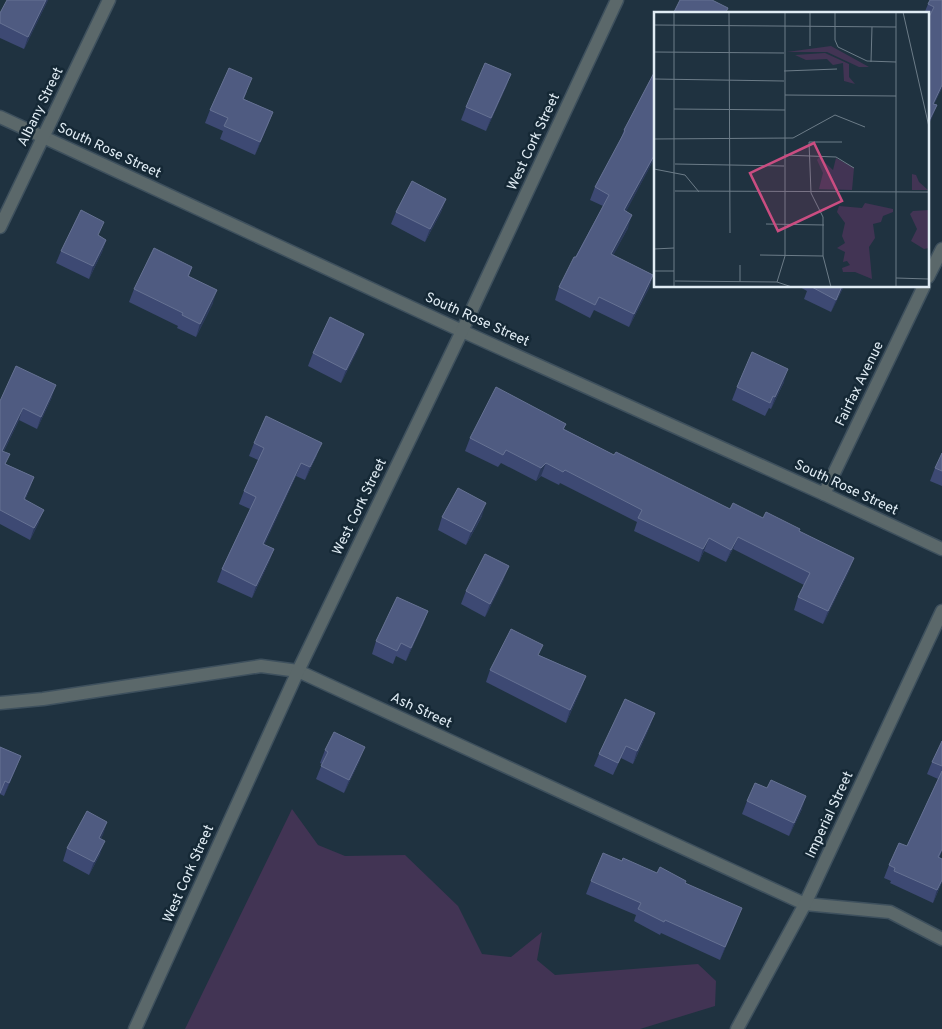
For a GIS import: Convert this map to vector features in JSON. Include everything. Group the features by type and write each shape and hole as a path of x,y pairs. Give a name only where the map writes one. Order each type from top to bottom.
{"street":[{"name":"Albany Street","path":"0,228 109,0"},
{"name":"West Cork Street","path":"135,1029 298,671 462,331 617,0"},
{"name":"South Rose Street","path":"0,117 462,331 942,549"},
{"path":"930,273 942,249"},
{"name":"Fairfax Avenue","path":"824,494 923,288"},
{"name":"Imperial Street","path":"737,1029 805,904 942,611"},
{"name":"Ash Street","path":"0,703 43,699 261,666 298,671 805,904 890,912 942,939"}],"shaded area":[{"path":"292,809 318,845 345,856 405,855 458,906 482,954 511,957 542,932 537,960 555,975 698,964 716,981 715,1006 640,1029 185,1029"}],"building":[{"path":"7,0 46,0 28,37 0,23 0,13"},
{"path":"680,0 712,0 728,8 726,12 674,12"},
{"path":"930,0 942,0 942,85 933,104 937,105 930,119 930,15 934,7 928,4"},
{"path":"485,63 511,74 491,118 466,107"},
{"path":"229,68 252,78 243,99 273,112 260,142 224,126 228,118 210,110"},
{"path":"654,73 654,156 624,210 632,215 611,254 653,275 634,314 599,297 595,305 559,287 609,195 595,187"},
{"path":"412,181 446,199 430,229 396,212"},
{"path":"81,210 104,222 98,235 106,240 93,266 61,251"},
{"path":"154,248 192,267 188,276 217,290 200,324 182,315 183,313 134,289"},
{"path":"814,288 841,288 836,300"},
{"path":"330,317 364,334 346,370 313,353"},
{"path":"752,352 788,369 775,397 773,396 770,403 737,387"},
{"path":"16,366 56,385 41,417 23,408 2,451 10,454 5,464 34,477 24,499 44,510 34,528 0,510 0,401"},
{"path":"496,387 566,424 563,429 614,455 616,452 730,509 733,503 763,518 766,512 800,529 799,531 854,558 828,611 798,597 810,573 738,537 731,550 709,538 703,549 638,518 642,510 565,470 563,472 546,463 541,468 506,450 503,455 470,438"},
{"path":"266,416 322,443 310,467 301,463 263,544 274,549 256,586 222,569 256,497 244,491 264,448 254,443"},
{"path":"942,453 942,471 935,468"},
{"path":"458,488 486,503 471,532 442,517"},
{"path":"485,554 509,566 490,604 466,591"},
{"path":"397,597 428,611 411,648 401,643 397,651 376,641"},
{"path":"511,629 543,645 538,655 586,676 570,710 490,670"},
{"path":"625,699 655,713 637,751 626,746 618,763 599,754"},
{"path":"334,732 365,747 349,780 321,766 328,752 325,750"},
{"path":"942,741 942,766 932,762"},
{"path":"0,747 21,756 9,783 5,781 0,793"},
{"path":"942,771 942,849 938,857 942,859 942,880 937,890 894,871 895,868 889,865 899,843 907,846"},
{"path":"771,780 806,796 794,823 747,801 755,783 767,788"},
{"path":"87,811 107,822 99,838 105,841 94,862 67,848"},
{"path":"603,853 622,861 623,858 657,873 660,867 686,881 685,883 742,908 725,947 665,920 664,922 638,909 641,903 591,881"}]}
